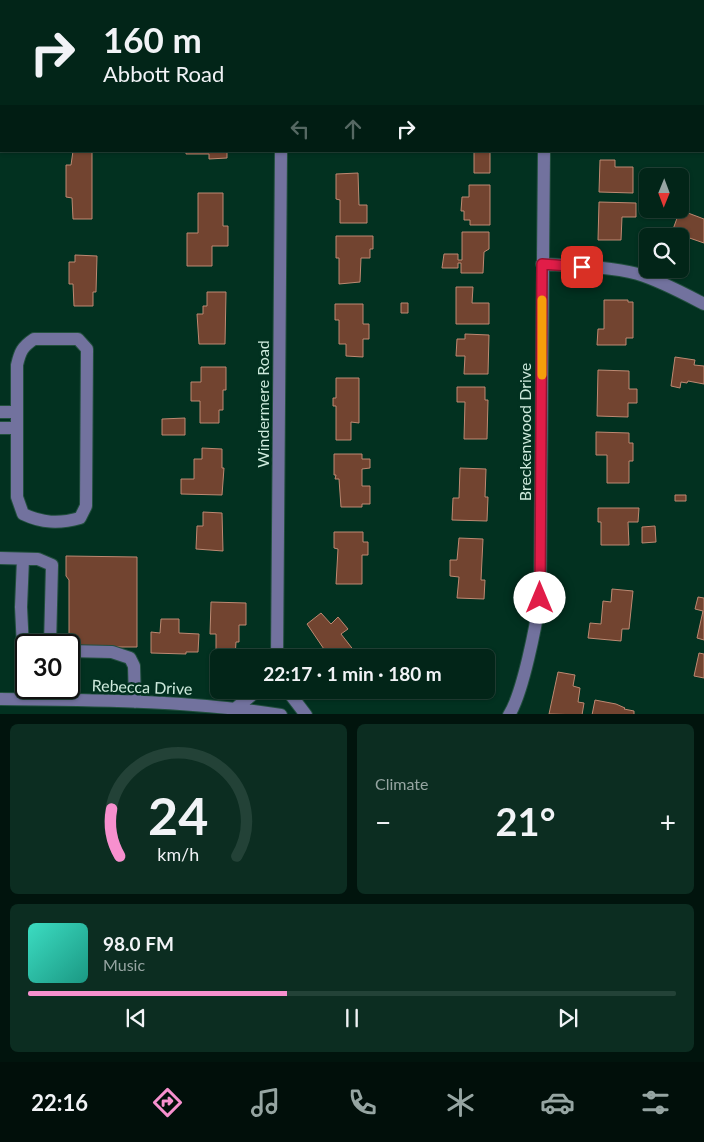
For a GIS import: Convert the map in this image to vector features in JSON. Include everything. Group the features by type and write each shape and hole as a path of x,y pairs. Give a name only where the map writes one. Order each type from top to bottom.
{"street":[{"name":"Windermere Road","path":"277,649 281,152"},
{"name":"Breckenwood Drive","path":"511,713 534,635 540,598 544,152"},
{"path":"542,264 600,268 637,274 674,288 704,304"},
{"path":"34,339 78,339 87,349 87,496 86,506 80,518 68,521 39,521 22,514 17,497 16,428 17,365 24,345 34,339"},
{"path":"0,412 17,412"},
{"path":"0,428 16,428"},
{"path":"0,558 38,559 52,565 50,634"},
{"path":"22,634 23,558"},
{"path":"80,651 112,652 130,658 134,666 135,702"},
{"name":"Rebecca Drive","path":"0,699 135,702 236,708 281,714"},
{"path":"236,708 247,699"},
{"path":"295,699 306,714"}],"building":[{"path":"73,152 92,152 92,219 73,219 72,198 66,197 66,165 71,165"},
{"path":"186,152 227,152 227,158 209,159 209,154 186,154"},
{"path":"474,152 490,152 490,173 474,173"},
{"path":"600,160 615,160 615,167 633,167 633,193 599,192"},
{"path":"358,173 359,205 367,205 367,223 340,223 340,200 336,199 336,174"},
{"path":"469,185 490,185 490,225 470,225 470,220 464,220 464,211 461,211 462,197 469,197"},
{"path":"198,193 223,193 223,226 228,226 228,246 212,246 212,266 187,266 187,233 198,233"},
{"path":"599,202 636,203 636,217 622,217 621,240 598,240"},
{"path":"689,213 704,219 704,243 689,238 689,228 673,228 677,218 689,218"},
{"path":"462,232 489,232 489,249 484,252 483,273 461,273 461,263 458,263 458,268 442,268 444,254 458,254 458,260 462,260"},
{"path":"336,236 373,236 373,249 370,249 370,258 361,258 360,282 339,284 339,258 336,258"},
{"path":"75,255 97,256 96,292 93,292 93,306 74,306 73,284 69,284 69,262 75,262"},
{"path":"456,287 473,287 472,303 489,303 489,324 456,324"},
{"path":"207,292 226,292 225,344 199,344 197,314 203,314 203,306 207,306"},
{"path":"604,300 628,300 628,302 633,302 633,338 626,338 626,345 597,345 598,329 604,329"},
{"path":"401,303 408,303 408,313 401,313"},
{"path":"335,304 363,304 363,324 369,324 369,339 363,339 363,357 346,356 346,344 339,344 339,320 335,320"},
{"path":"465,334 489,335 488,374 464,374 465,356 456,356 457,339 465,339"},
{"path":"675,357 695,360 694,365 704,366 704,384 688,381 687,383 681,382 680,388 671,386"},
{"path":"201,367 226,367 226,390 223,390 223,410 219,410 219,423 200,423 200,401 191,401 191,382 201,382"},
{"path":"598,370 629,371 629,389 637,389 637,403 628,403 628,417 597,416"},
{"path":"336,378 359,378 359,423 351,422 351,440 336,440 336,406 333,406 333,398 336,398"},
{"path":"457,387 485,387 485,400 488,400 487,439 464,439 465,402 457,402"},
{"path":"185,418 185,435 162,435 162,419"},
{"path":"596,432 629,433 629,443 633,443 633,461 629,461 629,483 607,483 607,455 596,455"},
{"path":"202,448 222,449 222,468 224,468 222,495 181,494 181,479 194,479 194,459 202,459"},
{"path":"334,454 362,454 362,459 370,459 370,468 362,469 362,486 370,486 370,504 362,504 362,507 341,507 339,479 335,479 336,475 334,475"},
{"path":"460,468 486,469 485,497 488,497 487,521 452,520 453,498 459,498"},
{"path":"675,495 686,495 686,501 675,501"},
{"path":"598,508 639,508 638,522 628,522 629,545 601,545 601,522 598,522"},
{"path":"203,512 222,513 223,551 196,549 197,526 203,526"},
{"path":"655,526 656,542 642,543 642,527"},
{"path":"334,532 363,532 363,542 368,542 368,555 362,555 362,584 336,584 338,549 334,548"},
{"path":"459,538 483,539 481,580 485,580 484,599 457,598 459,577 450,576 450,560 457,560"},
{"path":"66,556 137,557 137,647 80,647 80,634 69,634 69,580 66,576"},
{"path":"612,589 633,591 629,629 622,629 621,641 588,638 590,623 601,624 603,601 611,602"},
{"path":"698,597 704,598 704,640 697,638 703,611 695,609"},
{"path":"211,602 246,603 246,625 239,625 239,642 236,642 236,649 216,649 216,634 210,634"},
{"path":"321,613 331,624 338,617 348,629 341,634 353,649 324,649 307,624"},
{"path":"161,619 179,619 179,633 199,634 198,652 186,652 186,654 151,653 151,632 160,633"},
{"path":"699,653 704,654 704,678 694,676"},
{"path":"558,672 575,675 573,686 580,688 578,702 584,703 582,714 549,714"},
{"path":"595,700 616,704 624,709 634,711 634,714 592,714"}],"slow traffic":[{"path":"542,300 542,375"}],"route":[{"path":"540,598 542,264 582,267"}]}
